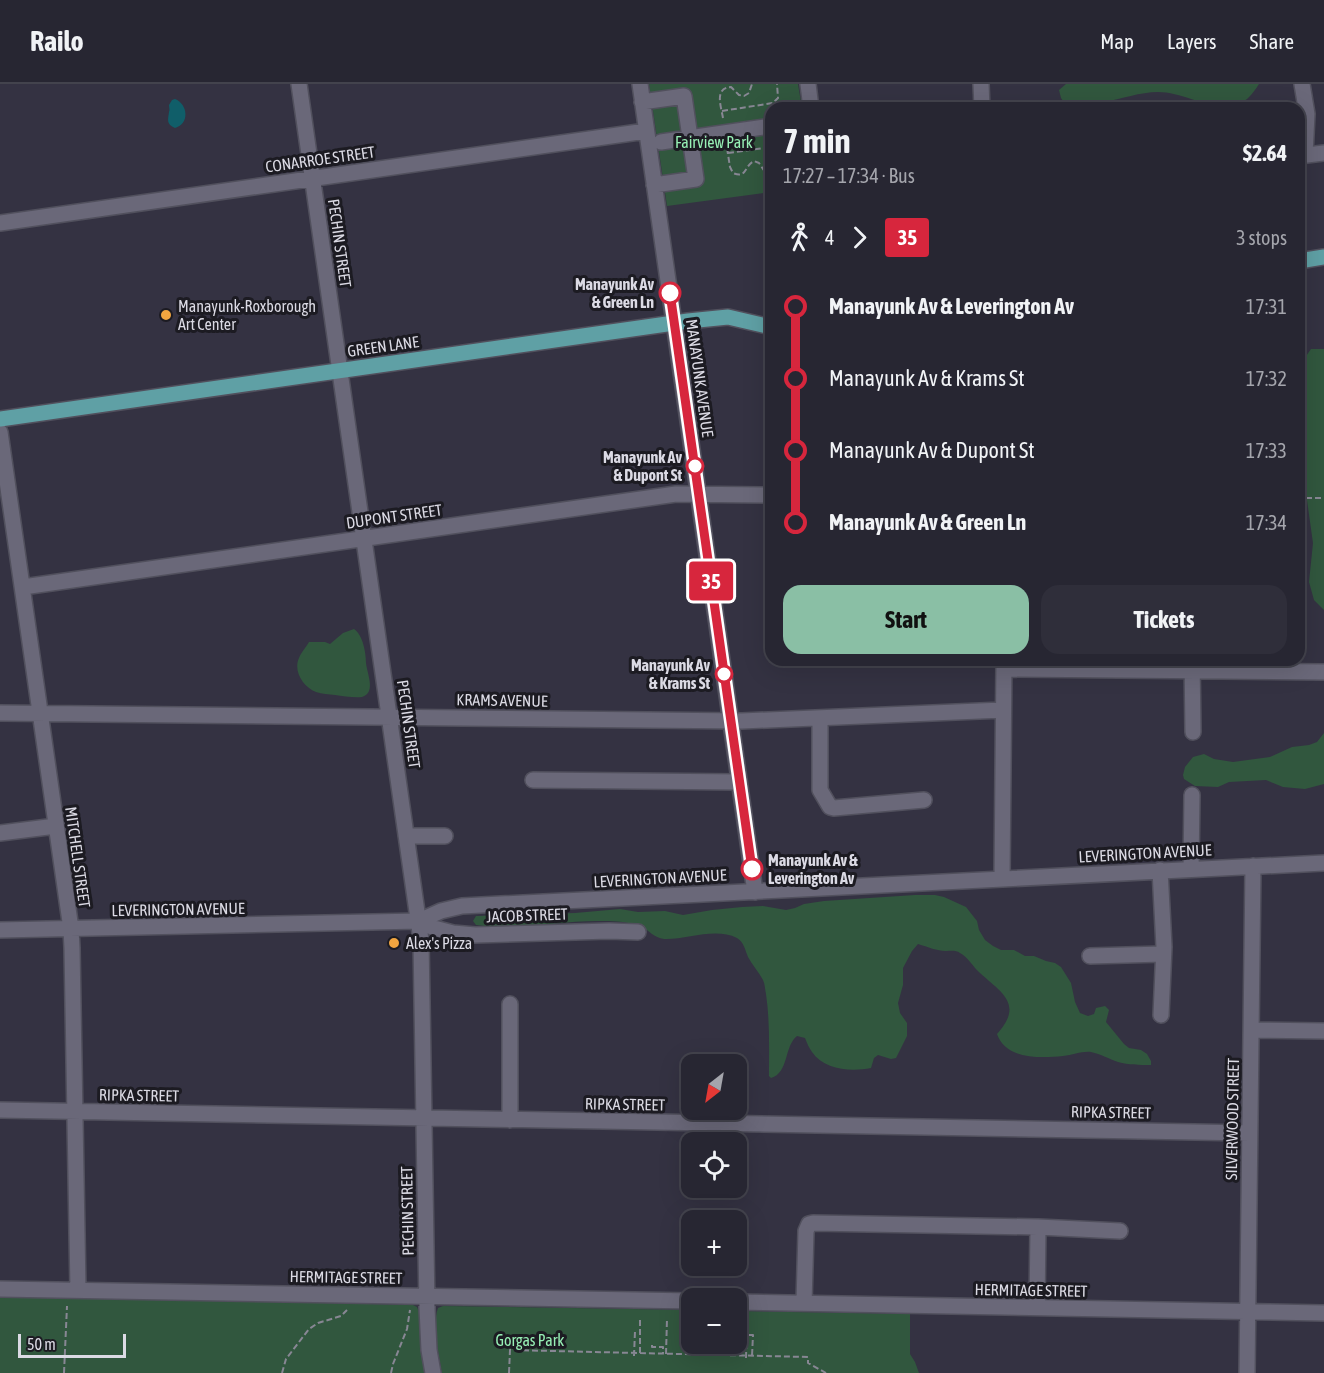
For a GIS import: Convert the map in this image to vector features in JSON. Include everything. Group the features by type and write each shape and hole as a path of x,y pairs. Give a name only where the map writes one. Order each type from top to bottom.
{"main road":[{"path":"1305,260 1324,257"},
{"name":"GREEN LANE","path":"0,419 674,323 728,317 765,326"}],"street":[{"name":"PECHIN STREET","path":"299,84 421,940 427,1297 429,1350 433,1373"},
{"name":"MANAYUNK AVENUE","path":"640,84 755,892"},
{"path":"808,84 810,102"},
{"path":"981,84 982,102"},
{"path":"1302,84 1307,114 1305,131"},
{"path":"642,102 684,96 696,179 654,185"},
{"path":"661,142 765,127"},
{"name":"CONARROE STREET","path":"0,223 646,131"},
{"path":"1305,156 1324,153"},
{"name":"MITCHELL STREET","path":"0,432 70,929 78,1290"},
{"name":"DUPONT STREET","path":"23,587 676,494 765,495"},
{"path":"1002,879 1004,666"},
{"path":"1192,666 1193,732"},
{"path":"1211,666 1324,672"},
{"name":"KRAMS AVENUE","path":"0,713 731,721 1003,710"},
{"path":"820,718 820,790 830,807 924,800"},
{"path":"533,780 739,782"},
{"path":"1191,869 1192,795"},
{"path":"0,833 56,826"},
{"path":"406,836 445,836"},
{"name":"LEVERINGTON AVENUE","path":"0,930 419,921 441,911 462,906 1324,862"},
{"name":"SILVERWOOD STREET","path":"1247,1373 1253,866"},
{"path":"1160,870 1164,946 1161,1016"},
{"name":"JACOB STREET","path":"419,921 453,933 638,932"},
{"path":"1090,956 1163,954"},
{"path":"510,1004 510,1120"},
{"path":"1252,1030 1324,1030"},
{"name":"RIPKA STREET","path":"0,1110 1249,1133"},
{"path":"804,1303 806,1231 809,1224 1038,1227 1120,1231"},
{"path":"1037,1308 1038,1227"},
{"name":"HERMITAGE STREET","path":"0,1289 681,1301"},
{"name":"HERMITAGE STREET","path":"747,1302 1324,1313"}],"path":[{"path":"752,84 749,93 744,96 739,95 731,87 721,90 722,111 765,104"},
{"path":"775,102 779,95 777,84"},
{"path":"765,148 728,153 730,167 736,175 743,174 749,164 754,161 759,163 765,172"},
{"path":"1305,498 1324,498"},
{"path":"64,1373 68,1306"},
{"path":"282,1373 286,1359 309,1329 325,1320 340,1316 349,1307"},
{"path":"391,1373 407,1329 410,1307"},
{"path":"640,1319 640,1353"},
{"path":"665,1354 667,1319"},
{"path":"634,1354 635,1331"},
{"path":"749,1335 753,1335 752,1356"},
{"path":"652,1346 663,1347 665,1354"},
{"path":"510,1373 510,1350 681,1354"},
{"path":"693,1354 808,1357 808,1363 826,1373"}],"green space":[{"name":"Fairview Park","path":"649,84 798,84 801,102 765,102 765,193 667,206"},
{"path":"1066,84 1259,84 1242,102 1200,102 1167,93 1151,92 1102,102 1064,102 1059,90"},
{"path":"1311,349 1324,349 1324,610 1314,600 1309,582 1313,543 1306,493 1305,358"},
{"path":"354,629 360,635 365,649 370,685 368,693 362,697 348,697 311,690 300,678 297,668 300,656 309,642 330,644 343,633"},
{"path":"1324,733 1324,784 1305,789 1283,787 1266,780 1229,782 1218,787 1195,786 1184,779 1185,767 1193,757 1204,754 1214,759 1233,762 1270,757 1292,747 1317,742"},
{"path":"915,895 944,897 966,907 977,921 985,940 993,946 1001,950 1014,950 1025,956 1034,956 1061,967 1071,983 1080,1013 1088,1016 1094,1014 1096,1008 1105,1006 1109,1010 1106,1022 1129,1048 1141,1050 1147,1054 1151,1065 1122,1063 1091,1052 1035,1057 1025,1056 1008,1049 997,1034 1009,1015 1007,1000 1002,993 958,952 918,944 903,968 903,985 898,1003 900,1013 907,1023 907,1036 896,1058 891,1059 878,1055 874,1058 871,1068 855,1070 838,1068 823,1063 810,1049 805,1038 797,1036 790,1046 781,1071 771,1078 769,1076 769,1025 764,983 743,944 737,938 710,934 664,939 640,926 613,921 492,927 476,925 473,921 476,916 575,913 620,909 638,912 665,911 683,915 742,907 763,906 786,910 824,901"},
{"path":"0,1296 413,1305 419,1312 427,1373 0,1373"},
{"name":"Gorgas Park","path":"443,1306 681,1310 681,1354 747,1354 747,1311 910,1314 910,1354 919,1373 442,1373 437,1340 438,1308"}],"water":[{"path":"175,99 183,105 186,114 180,126 175,128 168,120 169,105"}],"bus line":[{"name":"35","path":"670,293 752,869"}],"place":[{"name":"Manayunk Av & Green Ln","path":"670,293"},
{"name":"Manayunk-Roxborough Art Center","path":"166,315"},
{"name":"Manayunk Av & Dupont St","path":"695,466"},
{"name":"Manayunk Av & Krams St","path":"724,674"},
{"name":"Manayunk Av & Leverington Av","path":"752,869"},
{"name":"Alex's Pizza","path":"394,943"}]}
